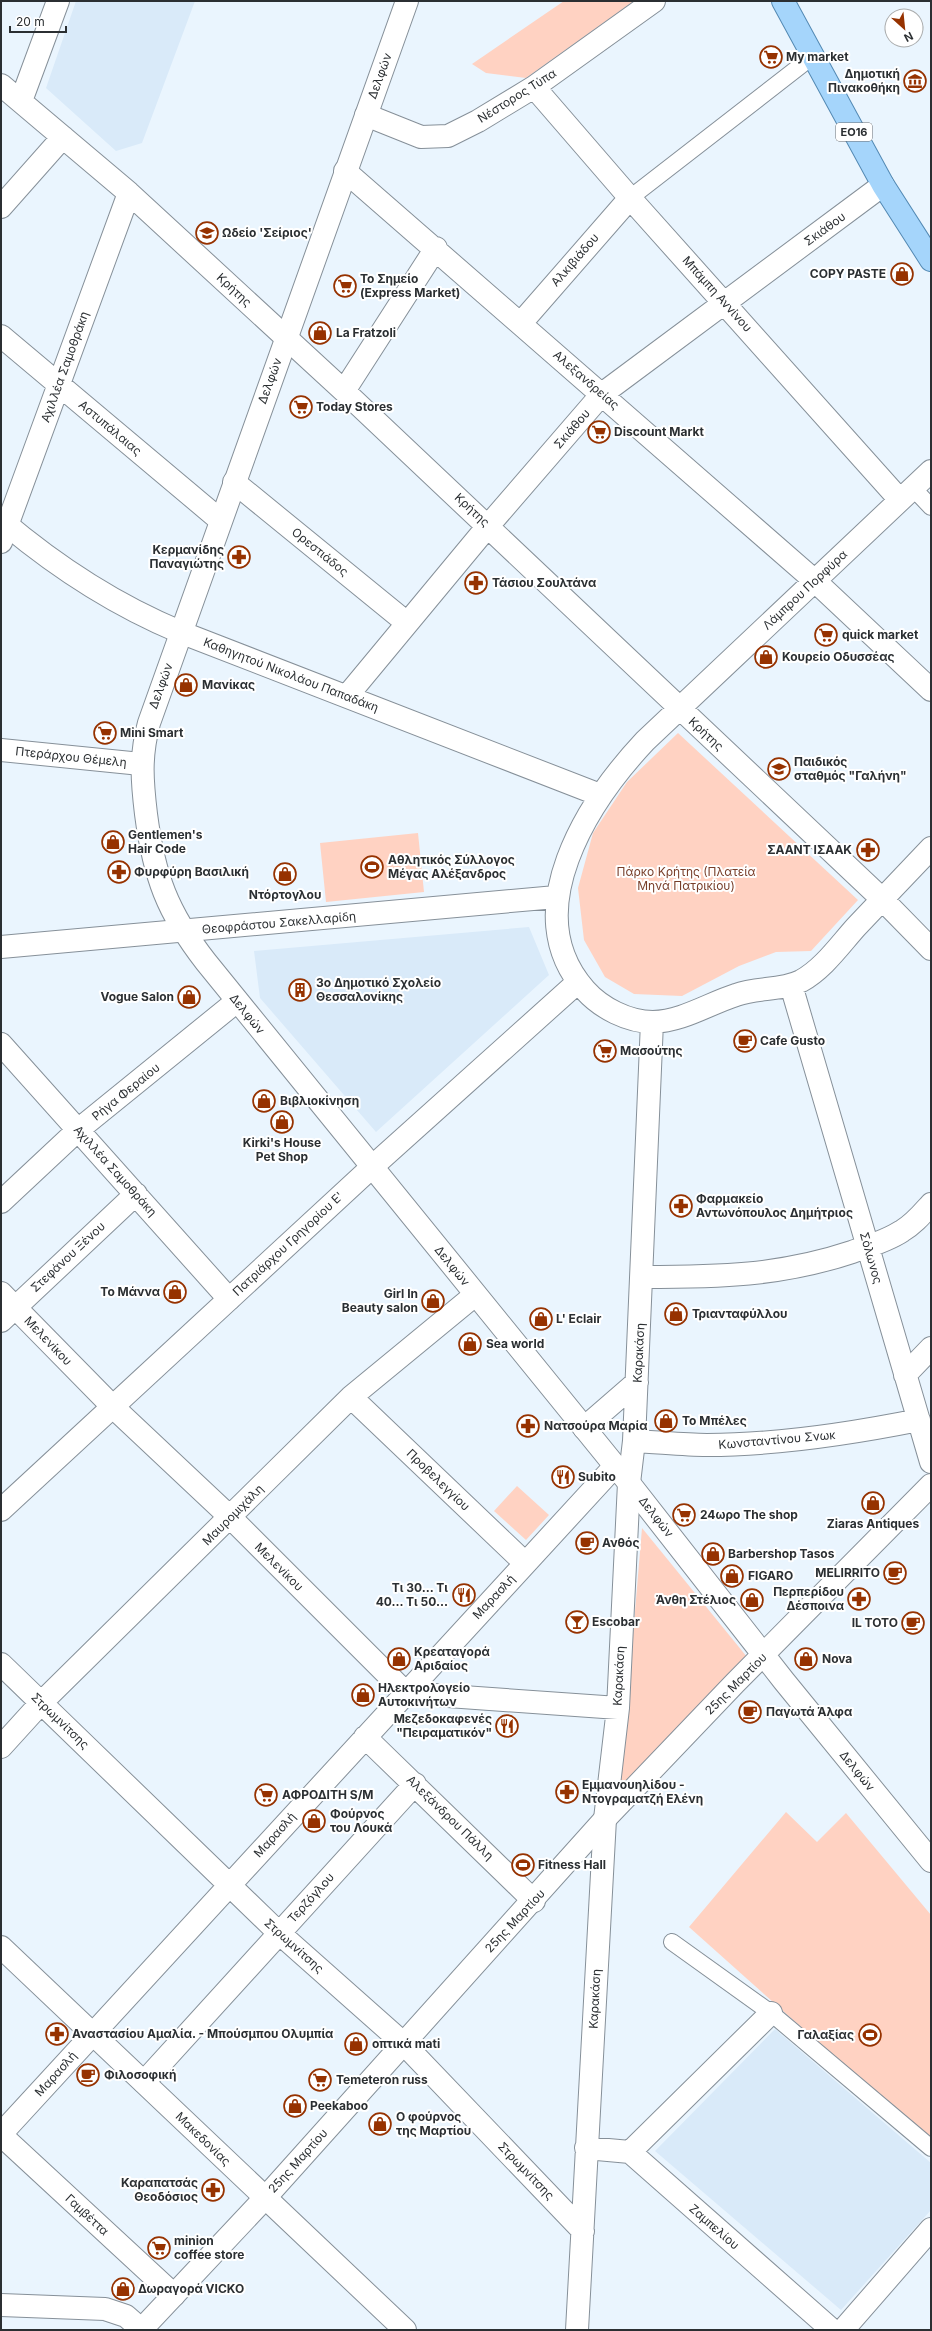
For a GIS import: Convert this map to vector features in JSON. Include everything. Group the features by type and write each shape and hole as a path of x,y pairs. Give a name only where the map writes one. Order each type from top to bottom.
{"main road":[{"name":"ΕΟ16","path":"783,1 883,185 931,260"}],"street":[{"path":"21,101 58,1"},
{"name":"Δελφών","path":"407,1 220,520 149,723 141,764 147,820 156,872 169,906 183,931 237,1001 629,1483 931,1861"},
{"name":"Νέστορος Τύπα","path":"366,116 421,137 448,136 478,121 534,87 654,1"},
{"path":"630,198 813,56"},
{"name":"Κρήτης","path":"1,85 129,193 344,391 882,899 931,949"},
{"name":"Μπάμπη Αννίνου","path":"534,87 630,198 725,302 907,494"},
{"path":"1,207 63,137"},
{"name":"Αλεξανδρείας","path":"346,171 436,248 815,581 931,690"},
{"name":"Σκιάθου","path":"347,696 488,526 602,394 883,185"},
{"name":"Αχιλλέα Σαμοθράκη","path":"3,529 59,384 129,193"},
{"name":"Αλκιβιάδου","path":"521,323 630,198"},
{"path":"344,391 436,248"},
{"name":"Αστυπάλαιας","path":"1,336 220,520"},
{"name":"Λάμπρου Πορφύρα","path":"556,898 564,869 586,817 600,795 627,760 931,471"},
{"name":"Ορεστιάδος","path":"234,482 407,623"},
{"path":"907,494 931,507"},
{"name":"Καθηγητού Νικολάου Παπαδάκη","path":"3,529 124,605 180,632 600,795"},
{"name":"Πτεράρχου Θέμελη","path":"1,750 141,764"},
{"path":"556,898 562,946 569,966 578,982 591,996 606,1007 627,1018 652,1022 694,1013 737,994 790,985 815,972 931,848"},
{"name":"Θεοφράστου Σακελλαρίδη","path":"1,947 556,898"},
{"name":"Πατριάρχου Γρηγορίου Ε'","path":"1,1510 372,1167 578,982"},
{"name":"Σόλωνος","path":"790,985 931,1462"},
{"name":"Ρήγα Φεραίου","path":"1,1202 78,1130 237,1001"},
{"name":"Καρακάση","path":"577,2330 605,1819 618,1708 629,1483 634,1441 643,1277 652,1022"},
{"name":"Αχιλλέα Σαμοθράκη","path":"1,1044 230,1299"},
{"name":"Στεφάνου Ξένου","path":"6,1307 136,1194"},
{"path":"643,1277 708,1277 764,1274 826,1260 867,1246 903,1231 917,1220 931,1204"},
{"name":"Μαυρομιχάλη","path":"1,1747 41,1703 351,1398 475,1295"},
{"name":"Μελενίκου","path":"6,1307 230,1518 406,1693"},
{"path":"905,1375 931,1348"},
{"path":"584,1428 637,1382"},
{"name":"Προβελεγγίου","path":"351,1398 525,1563"},
{"name":"Κωνσταντίνου Σνωκ","path":"634,1441 706,1445 738,1444 840,1434 919,1420"},
{"name":"Μαρασλή","path":"1,2135 615,1466"},
{"name":"25ης Μαρτίου","path":"141,2330 265,2198 534,1901 605,1819 735,1683 765,1655 931,1485"},
{"name":"Στρωμνίτσης","path":"1,1664 279,1933 403,2044 583,2231"},
{"path":"406,1693 618,1708"},
{"name":"Αλεξάνδρου Πάλλη","path":"365,1737 534,1901"},
{"name":"Τερζόγλου","path":"144,2082 415,1784"},
{"path":"672,1942 771,2013 931,2148"},
{"name":"Μακεδονίας","path":"1,1947 406,2330"},
{"path":"586,2148 630,2152 771,2013"},
{"name":"Γαμβέττα","path":"1,2135 174,2295"},
{"name":"Ζαμπελίου","path":"630,2152 832,2330"},
{"path":"843,2330 928,2238"},
{"path":"1,2305 105,2309 126,2316 141,2330"}],"shaded area":[{"path":"76,1 195,1 142,143 116,151 46,88"},
{"path":"529,927 549,975 376,1132 260,998 254,951"},
{"path":"775,2029 931,2163 931,2210 841,2310 655,2151"}],"green space":[{"path":"564,1 634,1 526,78 486,73 472,64"},
{"name":"Πάρκο Κρήτης (Πλατεία Μηνά Πατρικίου)","path":"678,733 858,900 811,951 776,952 739,966 682,996 634,994 605,977 584,940 578,888 593,833 627,782"},
{"name":"Αθλητικός Σύλλογος Μέγας Αλέξανδρος","path":"418,833 424,892 326,902 320,843"},
{"path":"517,1486 549,1515 526,1540 494,1511"},
{"path":"642,1528 747,1657 620,1790"},
{"name":"Γαλαξίας","path":"786,1812 817,1842 846,1813 931,1915 931,2143 689,1927"}],"place":[{"name":"My market","path":"771,57"},
{"name":"Δημοτική Πινακοθήκη","path":"915,81"},
{"name":"Ωδείο 'Σείριος'","path":"207,233"},
{"name":"COPY PASTE","path":"902,274"},
{"name":"Το Σημείο (Express Market)","path":"345,286"},
{"name":"La Fratzoli","path":"320,333"},
{"name":"Today Stores","path":"301,407"},
{"name":"Discount Markt","path":"599,432"},
{"name":"Κερμανίδης Παναγιώτης","path":"239,557"},
{"name":"Τάσιου Σουλτάνα","path":"476,583"},
{"name":"quick market","path":"826,635"},
{"name":"Κουρείο Οδυσσέας","path":"766,657"},
{"name":"Μανίκας","path":"186,685"},
{"name":"Mini Smart","path":"105,733"},
{"name":"Παιδικός σταθμός \"Γαλήνη\"","path":"779,769"},
{"name":"Gentlemen's Hair Code","path":"113,842"},
{"name":"ΣΑΑΝΤ ΙΣΑΑΚ","path":"868,850"},
{"name":"Αθλητικός Σύλλογος Μέγας Αλέξανδρος","path":"372,867"},
{"name":"Φυρφύρη Βασιλική","path":"119,872"},
{"name":"Ντόρτογλου","path":"285,874"},
{"name":"3ο Δημοτικό Σχολείο Θεσσαλονίκης","path":"300,990"},
{"name":"Vogue Salon","path":"189,997"},
{"name":"Cafe Gusto","path":"745,1041"},
{"name":"Μασούτης","path":"605,1051"},
{"name":"Βιβλιοκίνηση","path":"264,1101"},
{"name":"Kirki's House Pet Shop","path":"282,1122"},
{"name":"Φαρμακείο Αντωνόπουλος Δημήτριος","path":"681,1206"},
{"name":"Το Μάννα","path":"175,1292"},
{"name":"Girl In Beauty salon","path":"433,1301"},
{"name":"Τριανταφύλλου","path":"676,1314"},
{"name":"L' Eclair","path":"541,1319"},
{"name":"Sea world","path":"470,1344"},
{"name":"Το Μπέλες","path":"666,1421"},
{"name":"Νατσούρα Μαρία","path":"528,1426"},
{"name":"Subito","path":"563,1477"},
{"name":"Ziaras Antiques","path":"873,1503"},
{"name":"24ωρο The shop","path":"684,1515"},
{"name":"Ανθός","path":"587,1543"},
{"name":"Barbershop Tasos","path":"713,1554"},
{"name":"MELIRRITO","path":"895,1573"},
{"name":"FIGARO","path":"732,1576"},
{"name":"Τι 30... Τι 40... Τι 50...","path":"464,1595"},
{"name":"Περπερίδου Δέσποινα","path":"859,1599"},
{"name":"Άνθη Στέλιος","path":"752,1600"},
{"name":"Escobar","path":"577,1622"},
{"name":"IL TOTO","path":"913,1623"},
{"name":"Κρεαταγορά Αριδαίος","path":"399,1659"},
{"name":"Nova","path":"806,1659"},
{"name":"Ηλεκτρολογείο Αυτοκινήτων","path":"363,1695"},
{"name":"Παγωτά Άλφα","path":"750,1712"},
{"name":"Μεζεδοκαφενές \"Πειραματικόν\"","path":"507,1726"},
{"name":"Εμμανουηλίδου - Ντογραματζή Ελένη","path":"567,1792"},
{"name":"ΑΦΡΟΔΙΤΗ S/M","path":"266,1795"},
{"name":"Φούρνος του Λουκά","path":"314,1821"},
{"name":"Fitness Hall","path":"523,1865"},
{"name":"Αναστασίου Αμαλία. - Μπούσμπου Ολυμπία","path":"57,2034"},
{"name":"Γαλαξίας","path":"870,2035"},
{"name":"οπτικά mati","path":"356,2044"},
{"name":"Φιλοσοφική","path":"88,2075"},
{"name":"Temeteron russ","path":"320,2080"},
{"name":"Peekaboo","path":"295,2106"},
{"name":"Ο φούρνος της Μαρτίου","path":"380,2124"},
{"name":"Καραπατσάς Θεοδόσιος","path":"213,2190"},
{"name":"minion coffee store","path":"159,2248"},
{"name":"Δωραγορά VICKO","path":"123,2289"}]}
